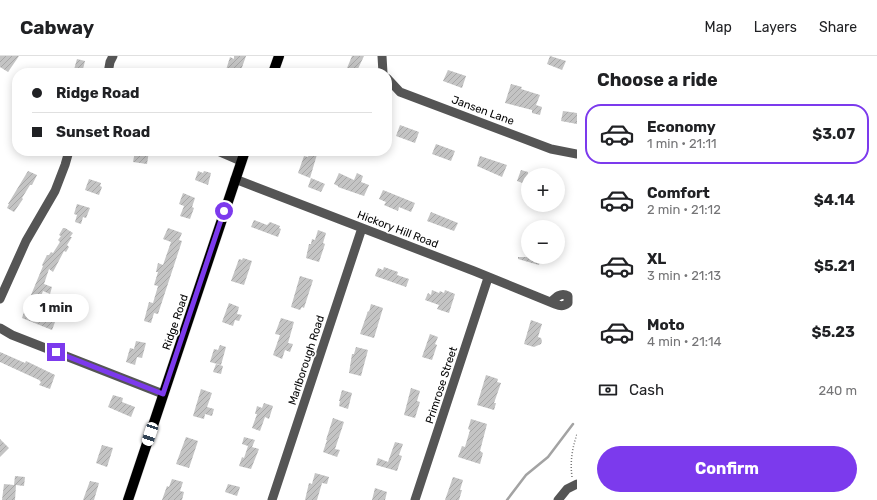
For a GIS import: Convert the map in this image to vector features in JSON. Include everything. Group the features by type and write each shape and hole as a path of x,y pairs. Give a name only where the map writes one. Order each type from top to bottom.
{"main road":[{"path":"275,68 279,56"},
{"name":"Ridge Road","path":"128,500 243,156"}],"street":[{"path":"109,68 110,62 114,56"},
{"path":"382,56 383,68"},
{"name":"Jansen Lane","path":"392,83 400,92 551,149 577,154"},
{"path":"0,299 26,241 55,191 68,156"},
{"path":"230,156 241,161"},
{"name":"Hickory Hill Road","path":"235,179 551,302"},
{"name":"Marlborough Road","path":"272,500 362,228"},
{"name":"Primrose Street","path":"416,500 488,278"},
{"path":"0,328 12,335 163,394"},
{"path":"558,500 567,489 575,486"}],"path":[{"path":"575,486 570,463 572,448 577,434"}],"building":[{"path":"0,56 19,56 8,72 0,67"},
{"path":"234,56 246,56 242,68 227,68 230,57 234,59"},
{"path":"352,56 364,56 358,68 347,68"},
{"path":"550,56 566,61 562,70 547,64"},
{"path":"77,59 85,61 83,68 74,68"},
{"path":"448,70 466,76 462,88 443,81"},
{"path":"511,84 540,95 536,105 542,107 540,115 532,113 532,110 505,103"},
{"path":"563,111 577,113 577,124 561,121"},
{"path":"400,125 419,132 415,143 396,136"},
{"path":"436,144 455,151 451,161 432,154"},
{"path":"134,156 148,156 147,164 133,162"},
{"path":"304,156 317,156 310,178 298,173"},
{"path":"480,156 507,165 502,177 477,166"},
{"path":"521,170 521,182 517,181"},
{"path":"28,171 37,175 14,212 7,208 8,204"},
{"path":"198,171 203,173 204,171 211,173 208,185 195,180"},
{"path":"339,173 354,180 357,173 363,176 361,182 369,185 364,196 338,187 334,184"},
{"path":"311,178 325,184 321,192 308,187"},
{"path":"89,179 101,183 100,186 102,187 99,195 85,190"},
{"path":"383,190 415,203 411,212 399,207 398,211 384,205 386,202 379,199"},
{"path":"183,193 195,198 192,207 194,208 190,219 180,216 184,206 179,204"},
{"path":"77,204 90,208 86,218 83,217 81,224 75,222 77,215 74,214"},
{"path":"431,212 458,223 454,231 427,221"},
{"path":"254,220 267,225 270,222 280,226 279,228 281,229 278,237 251,227"},
{"path":"63,228 73,233 67,245 69,247 66,252 64,251 53,272 49,269 44,284 52,287 50,294 43,291 41,296 38,295 37,298 31,295 43,266 42,265 47,255 51,252 53,253 60,242 58,240 61,236 59,235"},
{"path":"168,228 182,233 179,240 182,241 158,314 154,313 151,323 144,321 149,302 153,303 158,286 154,285 158,272 156,272 158,263 163,265 171,242 163,239"},
{"path":"318,230 326,233 323,243 325,244 319,262 306,258 309,244 311,244 312,239 315,240"},
{"path":"243,258 252,261 244,285 231,281 239,259 242,260"},
{"path":"384,267 398,272 397,275 409,279 406,287 375,276 378,268 383,270"},
{"path":"300,276 313,280 304,308 302,307 300,310 291,307"},
{"path":"432,290 439,293 440,291 444,293 445,290 455,294 449,313 437,309 439,305 425,300 428,293 431,295"},
{"path":"229,303 239,307 237,314 242,315 239,321 235,320 233,326 222,322"},
{"path":"371,304 383,308 374,338 360,334"},
{"path":"25,309 40,315 39,317 55,322 52,330 22,318"},
{"path":"281,318 294,322 288,343 293,344 290,352 285,350 282,359 273,355 280,335 275,334"},
{"path":"531,320 542,324 538,337 541,338 541,344 534,347 524,344"},
{"path":"430,334 438,337 432,360 422,357"},
{"path":"136,341 146,343 142,358 137,357 135,365 126,362 130,348 134,349"},
{"path":"220,345 226,347 221,365 210,362 214,349 218,350"},
{"path":"356,347 368,350 361,376 349,373 352,354 354,354"},
{"path":"0,352 25,363 26,361 55,375 50,389 39,385 41,382 39,380 0,362"},
{"path":"216,364 223,366 221,374 213,372"},
{"path":"486,375 498,379 497,382 501,383 494,403 496,403 494,410 477,405"},
{"path":"411,388 420,391 417,401 420,402 415,418 404,415"},
{"path":"201,389 212,393 207,407 214,409 212,416 205,414 204,419 193,416"},
{"path":"342,390 352,393 348,409 339,406"},
{"path":"113,395 123,398 122,402 135,407 131,417 108,407"},
{"path":"264,403 273,406 269,419 265,417 260,431 252,428 257,414 255,414 257,406 262,408"},
{"path":"333,418 344,422 335,449 340,450 337,457 323,452"},
{"path":"471,419 487,424 480,451 483,453 480,464 458,457 462,446 465,447 470,430 468,429"},
{"path":"186,437 198,441 189,468 176,464"},
{"path":"244,437 255,440 252,447 259,449 251,469 239,466 242,457 244,458 248,446 242,444"},
{"path":"0,439 9,448 0,457"},
{"path":"395,442 403,444 399,455 402,456 397,471 376,465 378,458 388,462"},
{"path":"102,445 113,448 107,467 96,463"},
{"path":"315,473 329,477 327,484 322,483 317,500 305,500 309,483 312,484"},
{"path":"15,476 25,477 24,486 16,485 15,500 2,500 4,484 14,485"},
{"path":"453,477 463,480 459,500 445,500"},
{"path":"172,479 183,482 180,491 184,492 182,500 162,500 167,486 169,487"},
{"path":"90,481 99,483 94,500 83,500"},
{"path":"228,484 240,487 237,496 225,492"},
{"path":"375,488 387,492 385,500 372,500"}],"waterway":[{"path":"507,500 526,475 548,457 573,424"}],"route":[{"path":"56,352 163,394 224,211"}]}
